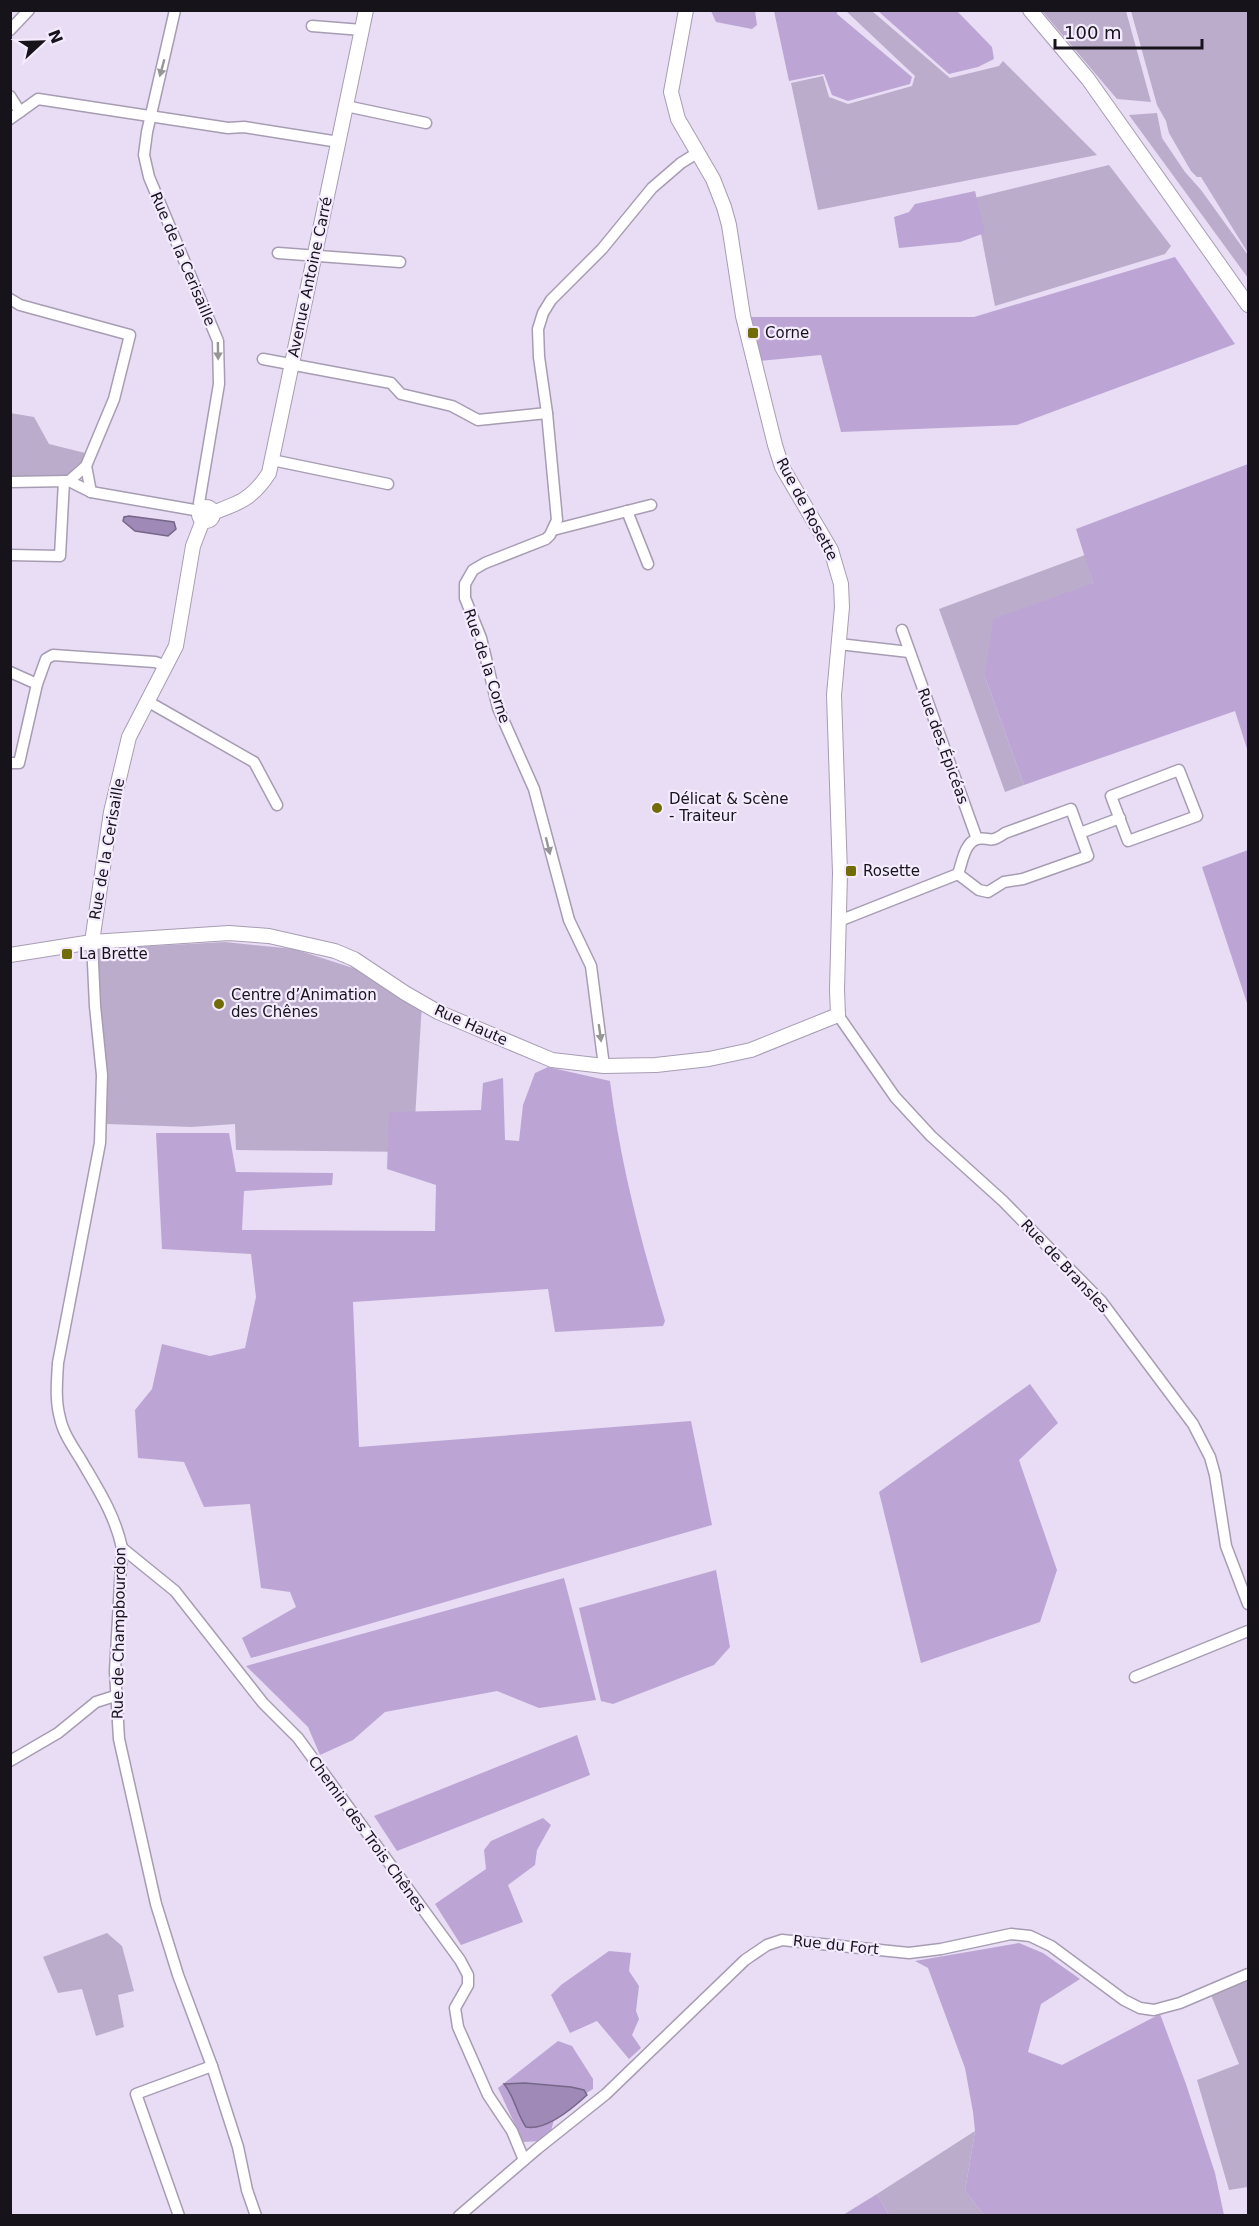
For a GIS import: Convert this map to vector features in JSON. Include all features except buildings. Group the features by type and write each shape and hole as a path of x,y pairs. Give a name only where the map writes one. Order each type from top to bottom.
{"street":[{"path":"10,30 28,10"},
{"name":"Rue de la Cerisaille","path":"92,942 111,812 129,738 176,646 193,546 204,513 199,503 219,384 218,341 149,177 144,155 150,117 175,10"},
{"name":"Avenue Antoine Carré","path":"204,513 243,501 258,490 269,473 366,10"},
{"name":"Rue de Rosette","path":"686,10 671,92 678,119 713,180 729,225 743,316 782,467 831,550 841,584 842,607 834,695 840,873 838,1015"},
{"path":"1030,10 1088,79 1248,305"},
{"path":"312,26 362,30"},
{"path":"10,96 20,112"},
{"path":"10,120 38,99 150,117 228,128 244,127 339,142"},
{"path":"346,106 426,123"},
{"path":"553,530 557,520 538,329 551,300 602,249 652,188 681,163 698,153"},
{"path":"278,253 400,262"},
{"path":"10,299 20,305 130,335 114,399 86,466 67,481 60,556 10,555"},
{"path":"263,359 391,383 401,394 452,406 478,420 547,413"},
{"path":"272,460 388,484"},
{"path":"86,466 91,492"},
{"path":"10,482 67,481 91,492 204,513"},
{"name":"Rue de la Corne","path":"604,1066 591,966 569,921 534,789 498,708 481,638 465,598 465,584 473,570 546,539 553,530 651,505"},
{"path":"627,511 648,564"},
{"name":"Rue des Épicéas","path":"902,630 977,839"},
{"path":"839,644 909,652"},
{"path":"10,763 19,763 37,684 46,658 53,656 155,662 167,666"},
{"path":"10,672 37,684"},
{"path":"147,701 254,762 277,805"},
{"path":"1179,770 1197,816 1128,841 1120,818 1111,796 1179,770"},
{"path":"1071,809 1088,856 1023,879 1004,882 988,892 979,890 958,874 965,852 977,839 990,841 1005,833 1071,809"},
{"path":"1080,833 1120,818"},
{"path":"839,921 958,874"},
{"name":"Rue Haute","path":"10,955 92,942 229,933 269,936 335,951 354,959 438,1012 552,1060 604,1066 656,1065 709,1059 751,1050 838,1015"},
{"name":"Rue de Champbourdon","path":"92,942 95,1006 102,1075 100,1143 58,1363 56,1399 66,1435 110,1510 122,1548 115,1696 118,1739 156,1904 178,1975 212,2067 238,2147 247,2190 256,2216"},
{"name":"Rue de Bransles","path":"838,1015 884,1083 902,1105 931,1136 1003,1201 1101,1301 1193,1424 1213,1466 1226,1546 1248,1604"},
{"name":"Chemin des Trois Chênes","path":"122,1548 175,1591 263,1703 298,1738 460,1960 468,1975 468,1985 455,2008 458,2027 488,2095 512,2131 524,2160"},
{"path":"1135,1677 1248,1632"},
{"path":"10,1761 58,1733 96,1702 115,1696"},
{"name":"Rue du Fort","path":"459,2216 606,2094 745,1960 767,1945 782,1940 909,1953 941,1949 1011,1934 1030,1936 1051,1946 1102,1986 1124,2000 1140,2008 1154,2010 1180,2003 1248,1974"},
{"path":"179,2216 136,2094 212,2067"}],"shaded area":[{"path":"711,11 755,11 757,25 752,29 716,22"},
{"path":"774,11 837,11 837,14 912,77 910,84 848,101 832,95 824,74 789,81"},
{"path":"846,11 872,11 950,78 999,66 1003,61 1097,155 818,210 791,83 823,76 829,97 848,104 912,86 915,76"},
{"path":"878,11 957,11 992,47 994,59 978,67 949,74"},
{"path":"1042,11 1126,11 1151,102 1117,99"},
{"path":"1131,11 1248,11 1248,253 1201,177 1197,177 1191,171 1169,133 1166,121 1157,105"},
{"path":"1157,113 1162,138 1248,255 1248,278 1129,115"},
{"path":"1109,165 1171,246 1165,254 995,306 974,198"},
{"path":"975,191 985,233 960,242 899,248 894,217 909,212 915,204"},
{"path":"1175,257 1235,344 1017,425 841,432 821,355 760,361 749,317 974,317"},
{"path":"10,413 34,417 49,444 85,453 81,466 63,477 11,477"},
{"path":"1248,464 1248,752 1235,711 1024,785 985,677 993,619 1093,583 1076,529"},
{"path":"124,517 174,522 176,529 168,536 135,531 123,521"},
{"path":"1085,555 1093,583 985,677 1024,785 1005,792 939,609"},
{"path":"1248,850 1248,1006 1202,867"},
{"path":"225,942 294,949 356,969 422,1003 413,1152 236,1150 235,1124 191,1127 107,1124 96,949"},
{"path":"548,1067 610,1081 625,1172 665,1321 663,1326 555,1332 548,1289 353,1302 359,1447 691,1421 712,1525 251,1658 242,1638 296,1607 290,1592 261,1588 250,1504 204,1507 184,1462 138,1458 135,1410 152,1389 162,1344 210,1356 245,1348 256,1297 251,1254 162,1249 156,1133 229,1133 236,1172 333,1173 332,1185 244,1191 242,1230 435,1231 436,1185 387,1169 389,1112 481,1110 483,1083 503,1078 505,1140 519,1141 523,1105 535,1073"},
{"path":"1030,1384 1058,1423 1019,1460 1057,1570 1040,1622 921,1663 879,1492"},
{"path":"716,1570 730,1647 714,1665 613,1704 601,1701 579,1608"},
{"path":"564,1578 596,1700 539,1708 497,1691 385,1712 353,1740 320,1755 308,1727 246,1666"},
{"path":"577,1735 590,1775 397,1851 374,1816"},
{"path":"543,1818 551,1825 537,1850 535,1865 508,1885 523,1922 461,1945 435,1904 486,1869 484,1850 491,1841"},
{"path":"107,1933 122,1946 134,1991 118,1995 124,2027 96,2036 82,1989 58,1993 43,1957"},
{"path":"1019,1943 1043,1953 1080,1979 1041,2004 1028,2052 1062,2065 1160,2014 1215,2173 1224,2215 984,2215 965,2191 975,2131 965,2068 928,1968 915,1961"},
{"path":"609,1951 631,1953 629,1971 639,1986 636,2011 639,2019 632,2035 641,2048 629,2059 597,2021 570,2033 551,1995 561,1985"},
{"path":"1248,1978 1248,2187 1229,2190 1197,2080 1239,2064 1211,1995"},
{"path":"558,2041 572,2046 593,2079 593,2089 556,2112 551,2131 541,2141 523,2142 498,2088"},
{"path":"525,2083 571,2087 584,2090 587,2095 567,2112 550,2122 542,2126 526,2127 504,2084"},
{"path":"975,2131 965,2191 984,2215 889,2215 877,2194"},
{"path":"877,2194 889,2215 843,2215"}],"place":[{"name":"Corne","path":"753,333"},
{"name":"Délicat & Scène - Traiteur","path":"657,808"},
{"name":"Rosette","path":"851,871"},
{"name":"La Brette","path":"67,954"},
{"name":"Centre d’Animation des Chênes","path":"219,1004"}]}
